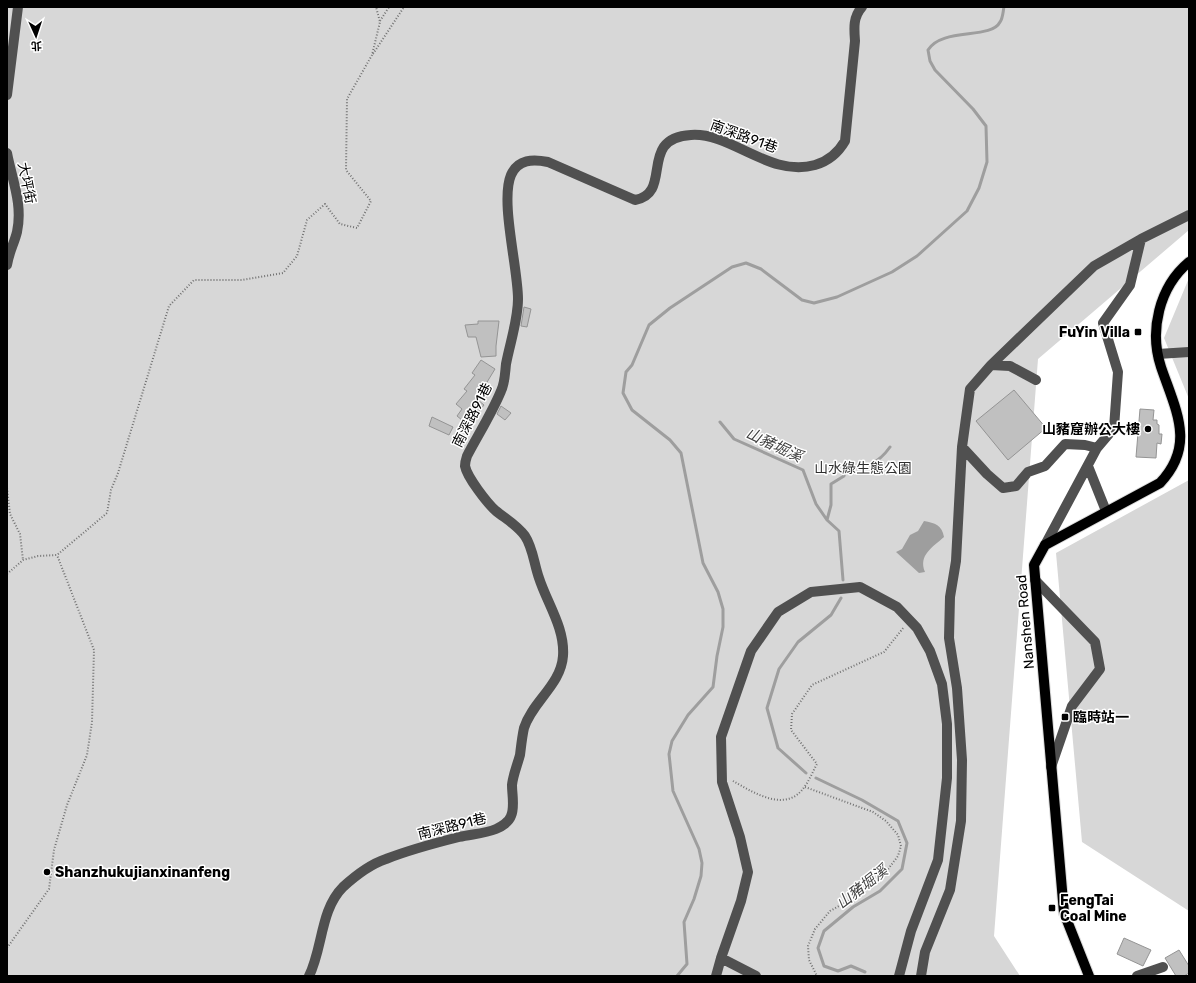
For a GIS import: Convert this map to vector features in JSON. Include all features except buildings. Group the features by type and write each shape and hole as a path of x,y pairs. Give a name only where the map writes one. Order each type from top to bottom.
{"main road":[{"path":"1045,545 1160,483 1170,476 1177,468 1186,447 1188,437 1186,423 1162,368 1158,354 1156,328 1161,304 1177,274 1189,262"},
{"name":"Nanshen Road","path":"1045,545 1034,565 1064,913 1089,976"}],"street":[{"path":"7,95 18,7"},
{"name":"南深路91巷","path":"309,976 314,965 325,921 332,901 343,887 365,870 386,859 459,837 497,829 506,823 511,817 513,809 514,775 524,728 551,686 561,666 563,656 562,641 557,622 542,588 530,546 516,527 495,510 486,500 468,473 465,465 467,456 502,390 517,312 517,288 508,202 510,181 516,167 525,162 536,160 548,162 635,200 643,199 651,193 655,184 660,152 667,143 676,138 690,135 703,135 719,140 747,153 784,166 806,168 822,163 833,157 845,141 855,41 855,17 862,7"},
{"name":"大坪街","path":"7,153 17,189 18,212 17,233 9,251 7,265"},
{"path":"921,976 925,952 950,890 960,821 962,760 957,688 949,638 950,596 956,561 962,447 970,389 991,364 1094,266 1141,239 1189,215"},
{"path":"1045,545 1097,448 1114,428 1118,372 1103,323 1130,285 1141,239"},
{"path":"1158,354 1189,352"},
{"path":"991,364 1010,366 1036,380"},
{"path":"962,447 1003,488 1016,486 1028,472 1045,466 1065,444 1085,445 1097,448"},
{"path":"1088,466 1106,511"},
{"path":"1035,580 1095,642 1100,669 1072,706 1051,767"},
{"path":"716,976 720,958 741,901 748,872 740,837 722,782 721,737 751,651 778,612 811,592 860,587 897,607 917,628 930,651 942,684 947,724 947,778 938,860 911,932 898,975 888,976"},
{"path":"720,958 756,976"},
{"path":"1137,976 1163,967"}],"path":[{"path":"376,7 380,22"},
{"path":"372,55 380,22 389,7"},
{"path":"7,574 23,560 38,556 57,556 107,513 111,490 170,306 194,280 242,280 283,273 297,256 307,220 325,204 340,224 357,228 371,201 346,170 347,99 372,55 404,7"},
{"path":"7,488 10,514 20,534 23,560"},
{"path":"7,948 49,889 54,850 67,806 87,755 92,722 94,650 57,556"},
{"path":"722,774 758,795 770,799 783,801 795,797 805,787 817,764 791,730 792,714 812,685 884,652 910,620"},
{"path":"805,787 873,812 886,821 898,834 901,846 898,856 886,872 848,902 830,911 815,929 808,946 809,960 817,976"}],"green space":[{"name":"山水綠生態公園","path":"7,7 1189,7 1189,230 1038,359 994,936 1020,976 7,976"},
{"path":"1189,278 1189,399 1164,338"},
{"path":"1189,480 1189,911 1082,842 1056,553"}],"shaded area":[{"path":"924,521 940,527 944,537 931,548 925,556 923,566 925,572 919,573 896,552 902,549 910,535 918,531"}],"waterway":[{"path":"677,976 687,964 684,922 694,899 701,876 702,863 699,849 673,791 669,754 672,741 688,715 713,687 723,627 723,609 718,592 703,563 681,453 670,440 632,410 623,393 626,372 632,365 649,325 670,308 732,267 746,263 761,269 802,300 814,303 837,297 892,272 917,256 967,211 979,188 987,162 986,126 973,109 935,70 930,61 928,50 935,43 944,38 987,31 995,27 1001,20 1004,7"},
{"name":"山豬堀溪","path":"720,422 734,439 803,470 816,504 827,520 839,531 843,580"},
{"path":"827,520 831,505 831,484 844,476 846,466 859,467 871,464 881,458 890,447"},
{"name":"山豬堀溪","path":"806,773 778,748 767,708 779,669 798,642 831,615 841,598"},
{"name":"山豬堀溪","path":"816,778 862,800 898,821 907,843 902,869 880,891 853,907 824,931 818,948 824,966 838,971 851,966 865,972"}],"place":[{"name":"FuYin Villa","path":"1138,332"},
{"name":"山豬窟辦公大樓","path":"1148,429"},
{"name":"臨時站一","path":"1065,717"},
{"name":"Shanzhukujianxinanfeng","path":"47,872"},
{"name":"FengTai Coal Mine","path":"1052,908"}]}
